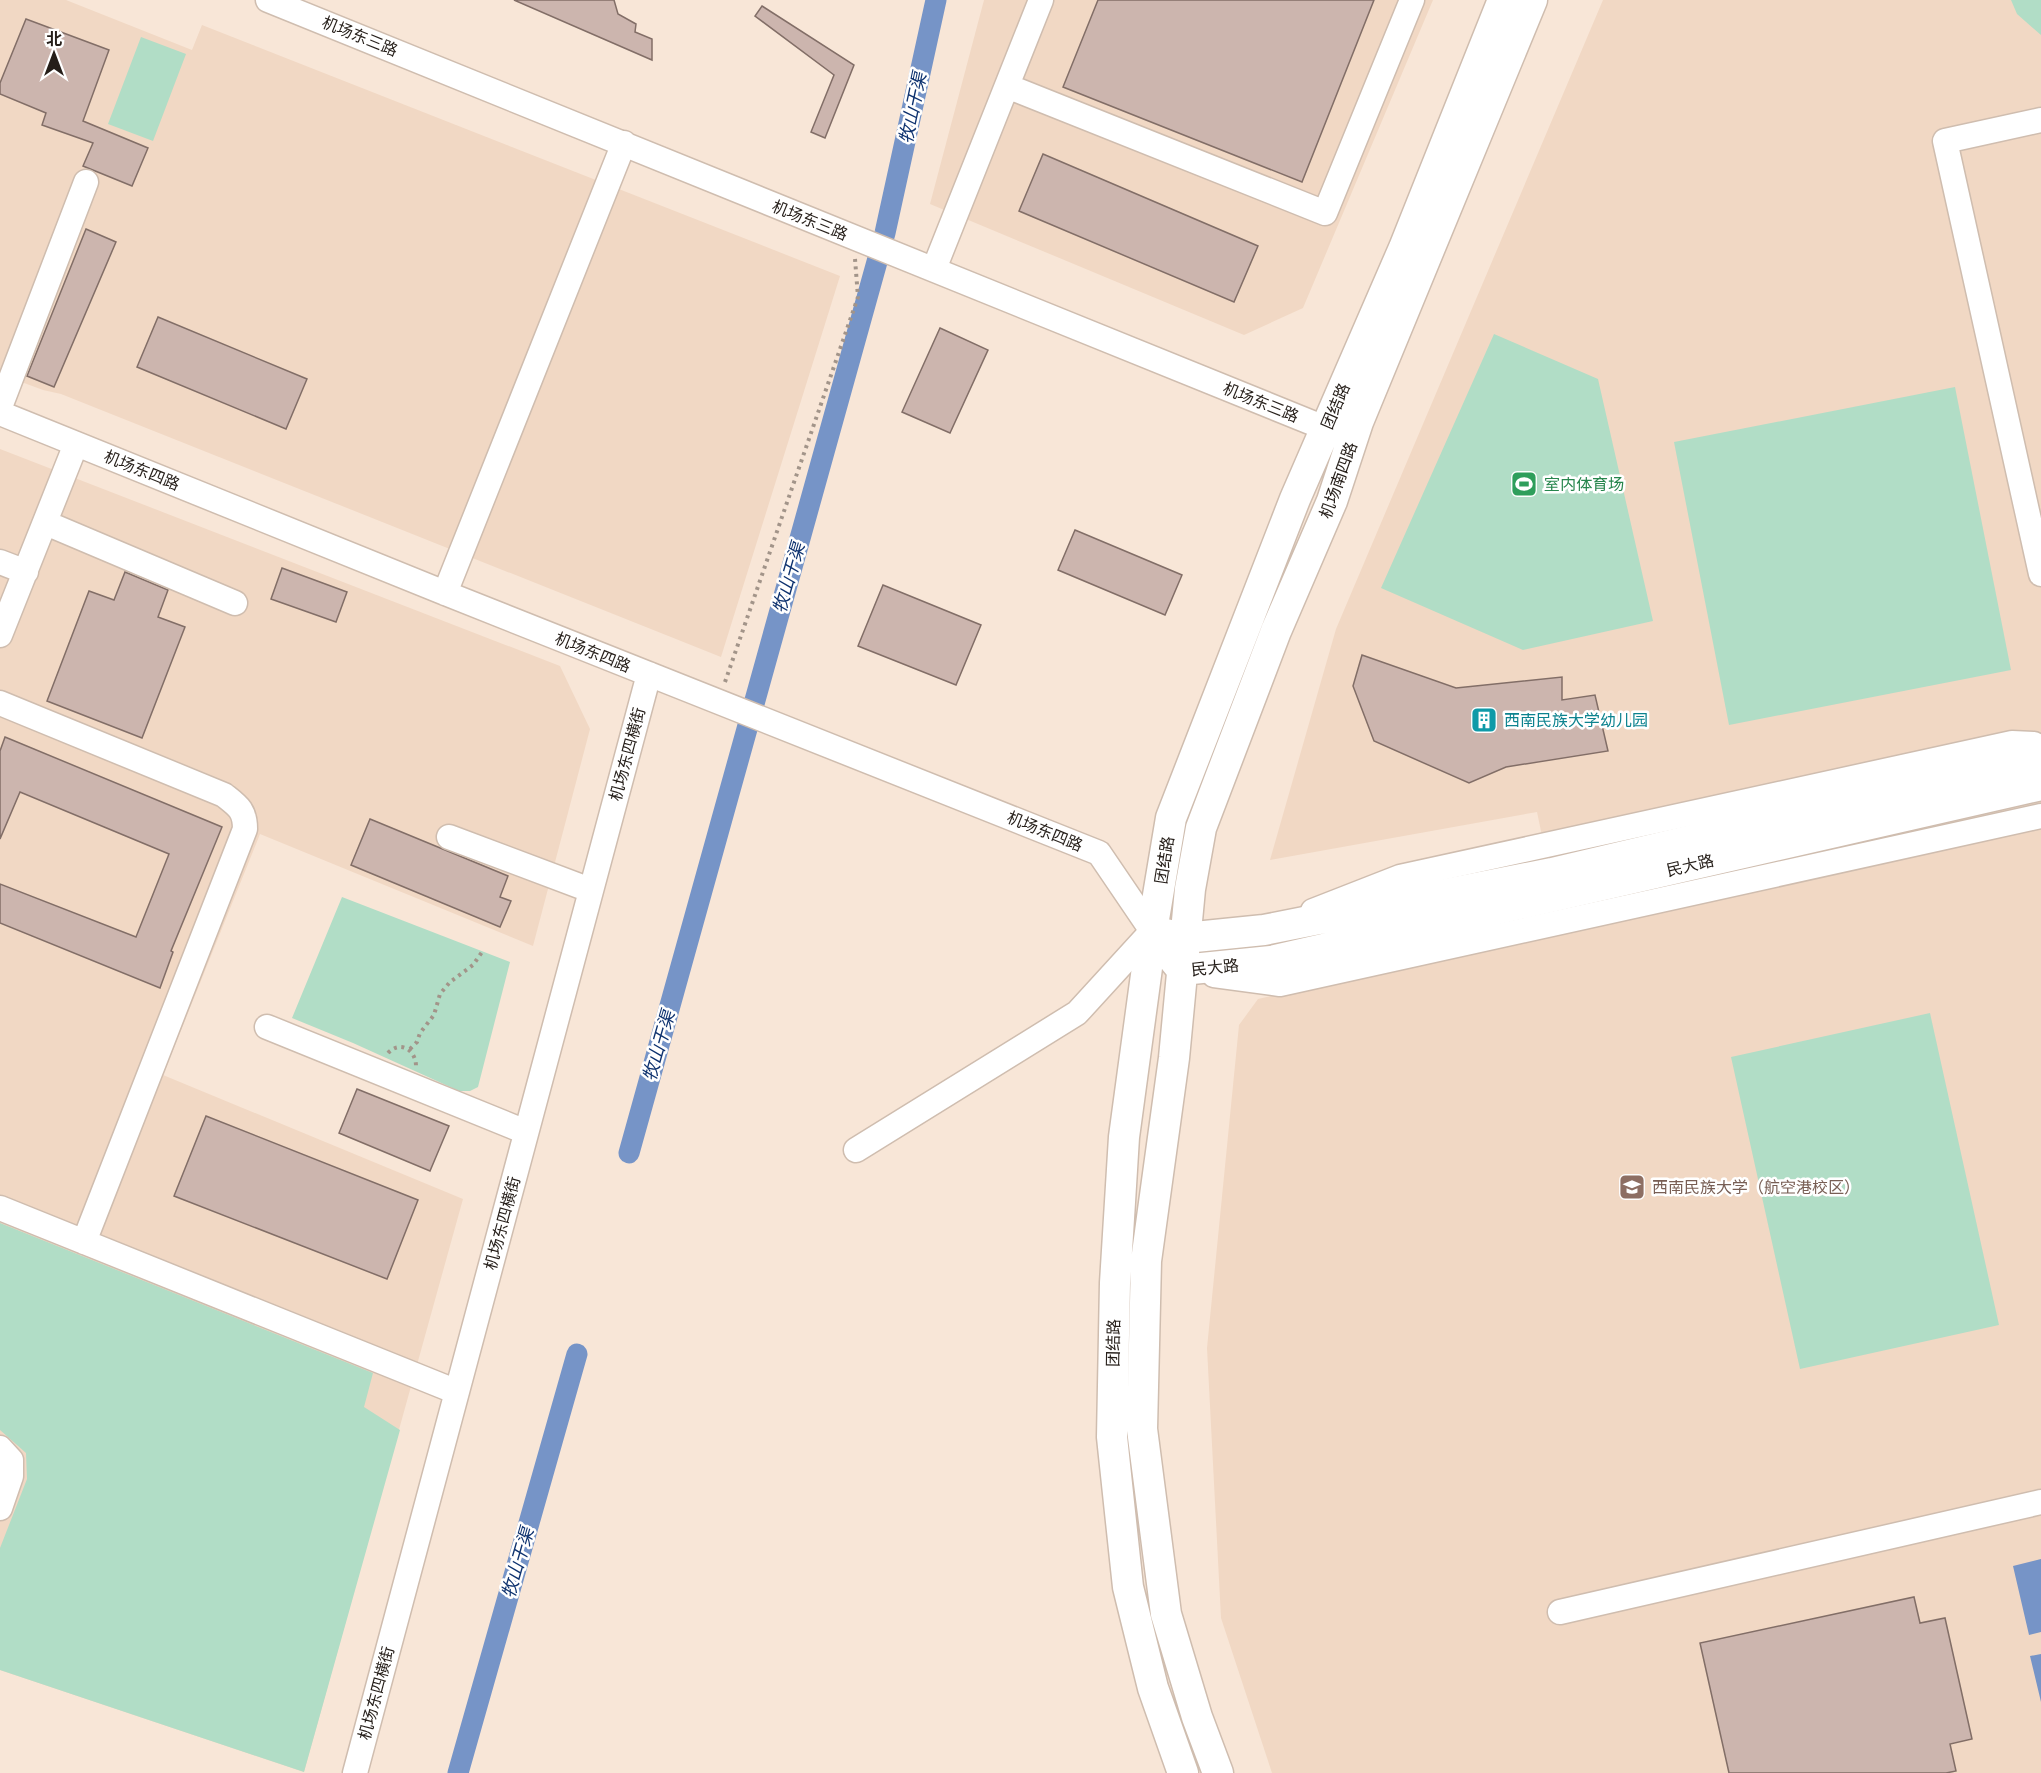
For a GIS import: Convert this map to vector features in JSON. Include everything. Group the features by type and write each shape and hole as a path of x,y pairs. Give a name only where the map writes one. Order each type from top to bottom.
{"main road":[{"name":"团结路","path":"1183,1773 1153,1688 1128,1587 1112,1437 1115,1283 1124,1137 1152,932 1171,818 1291,510 1339,433 1404,248 1503,0"},
{"name":"机场南四路","path":"1182,970 1201,828 1276,631 1332,501 1339,433 1532,0"},
{"name":"民大路","path":"1152,932 1185,938 1264,930 1552,873 2041,757"},
{"name":"民大路","path":"1152,932 1182,970 1271,961 2041,757"},
{"name":"团结路","path":"1182,970 1174,1058 1146,1261 1142,1429 1166,1614 1197,1717 1218,1773"}],"street":[{"name":"机场东三路","path":"268,0 1339,433"},
{"path":"934,269 1041,0"},
{"path":"1007,86 1325,213 1412,0"},
{"path":"2040,565 1945,141 2041,120"},
{"path":"445,592 624,144"},
{"path":"0,407 86,182"},
{"name":"机场东四路","path":"0,413 1099,853 1152,932"},
{"path":"0,635 76,444"},
{"path":"46,523 235,603"},
{"path":"0,562 26,572"},
{"name":"机场东四横街","path":"355,1773 649,674"},
{"path":"0,703 224,795 238,807 245,817 245,829 84,1242"},
{"path":"1264,930 1400,877 2012,743 2034,744 2041,757"},
{"path":"1182,970 1280,984 2040,817"},
{"path":"449,837 590,890"},
{"path":"856,1150 1077,1013 1152,932"},
{"path":"267,1027 526,1132"},
{"path":"0,1208 457,1392"},
{"path":"0,1448 11,1460 11,1476 0,1508"},
{"path":"1560,1612 2041,1502"}],"path":[{"path":"720,702 858,297 853,237"},
{"path":"410,1049 434,1015 440,994 450,982 473,965 482,952"}],"shaded area":[{"path":"0,0 66,0 192,50 202,25 840,276 721,657 61,394 43,390 0,374"},
{"path":"984,0 1433,0 1303,308 1244,335 930,204"},
{"path":"1603,0 2041,0 2041,765 1547,860 1537,812 1270,860 1336,629"},
{"path":"0,449 560,666 590,729 533,946 260,834 163,1075 463,1199 304,1772 0,1670"},
{"name":"西南民族大学（航空港校区）","path":"2041,797 2041,1773 1272,1773 1221,1618 1207,1348 1239,1025 1258,999 1567,930 1562,906"}],"green space":[{"path":"2011,0 2041,0 2041,35 2017,14"},
{"path":"141,37 186,54 153,141 108,124"},
{"name":"室内体育场","path":"1494,334 1598,379 1653,621 1523,650 1381,588"},
{"path":"1955,387 2011,670 1729,725 1674,442"},
{"path":"342,897 510,962 478,1087 470,1091 459,1091 292,1018"},
{"path":"1930,1013 1999,1325 1800,1369 1731,1057"},
{"path":"0,1223 373,1373 364,1407 400,1430 304,1772 0,1670 0,1548 27,1479 26,1453 0,1430"}],"water":[{"path":"2041,1559 2041,1632 2029,1635 2013,1566"},
{"path":"2041,1654 2041,1702 2030,1656"}],"building":[{"path":"514,0 614,0 618,14 636,24 635,32 652,39 652,60"},
{"path":"1098,0 1374,0 1302,182 1063,87"},
{"path":"762,6 854,65 825,138 811,132 834,75 755,16"},
{"path":"26,19 109,50 83,121 148,148 132,186 83,166 93,143 42,125 46,113 0,94 0,83"},
{"path":"1043,154 1258,246 1234,302 1019,211"},
{"path":"86,229 116,242 54,387 27,376"},
{"path":"158,317 307,379 286,429 137,367"},
{"path":"940,328 988,350 950,433 902,412"},
{"path":"1075,530 1182,575 1165,615 1058,570"},
{"path":"282,568 347,592 336,622 271,599"},
{"path":"125,572 168,590 158,617 185,627 142,738 47,701 89,591 114,600"},
{"path":"883,585 981,625 956,685 858,646"},
{"name":"西南民族大学幼儿园","path":"1362,655 1456,688 1562,677 1562,700 1595,695 1608,751 1506,767 1469,783 1374,741 1353,686"},
{"path":"5,737 222,827 171,951 173,952 160,988 0,923 0,884 136,937 169,854 20,792 0,839 0,751"},
{"path":"370,819 508,876 500,897 511,901 500,927 351,865"},
{"path":"357,1089 449,1126 430,1171 339,1133"},
{"path":"206,1116 418,1200 387,1279 174,1196"},
{"path":"1914,1597 1920,1623 1945,1618 1972,1739 1950,1744 1956,1771 1946,1773 1729,1773 1700,1643"}],"waterway":[{"name":"牧山干渠","path":"629,1153 885,233 936,0"},
{"name":"牧山干渠","path":"458,1773 577,1354"}],"place":[{"name":"室内体育场","path":"1524,484"},
{"name":"西南民族大学幼儿园","path":"1484,720"},
{"name":"西南民族大学（航空港校区）","path":"1632,1187"}]}
